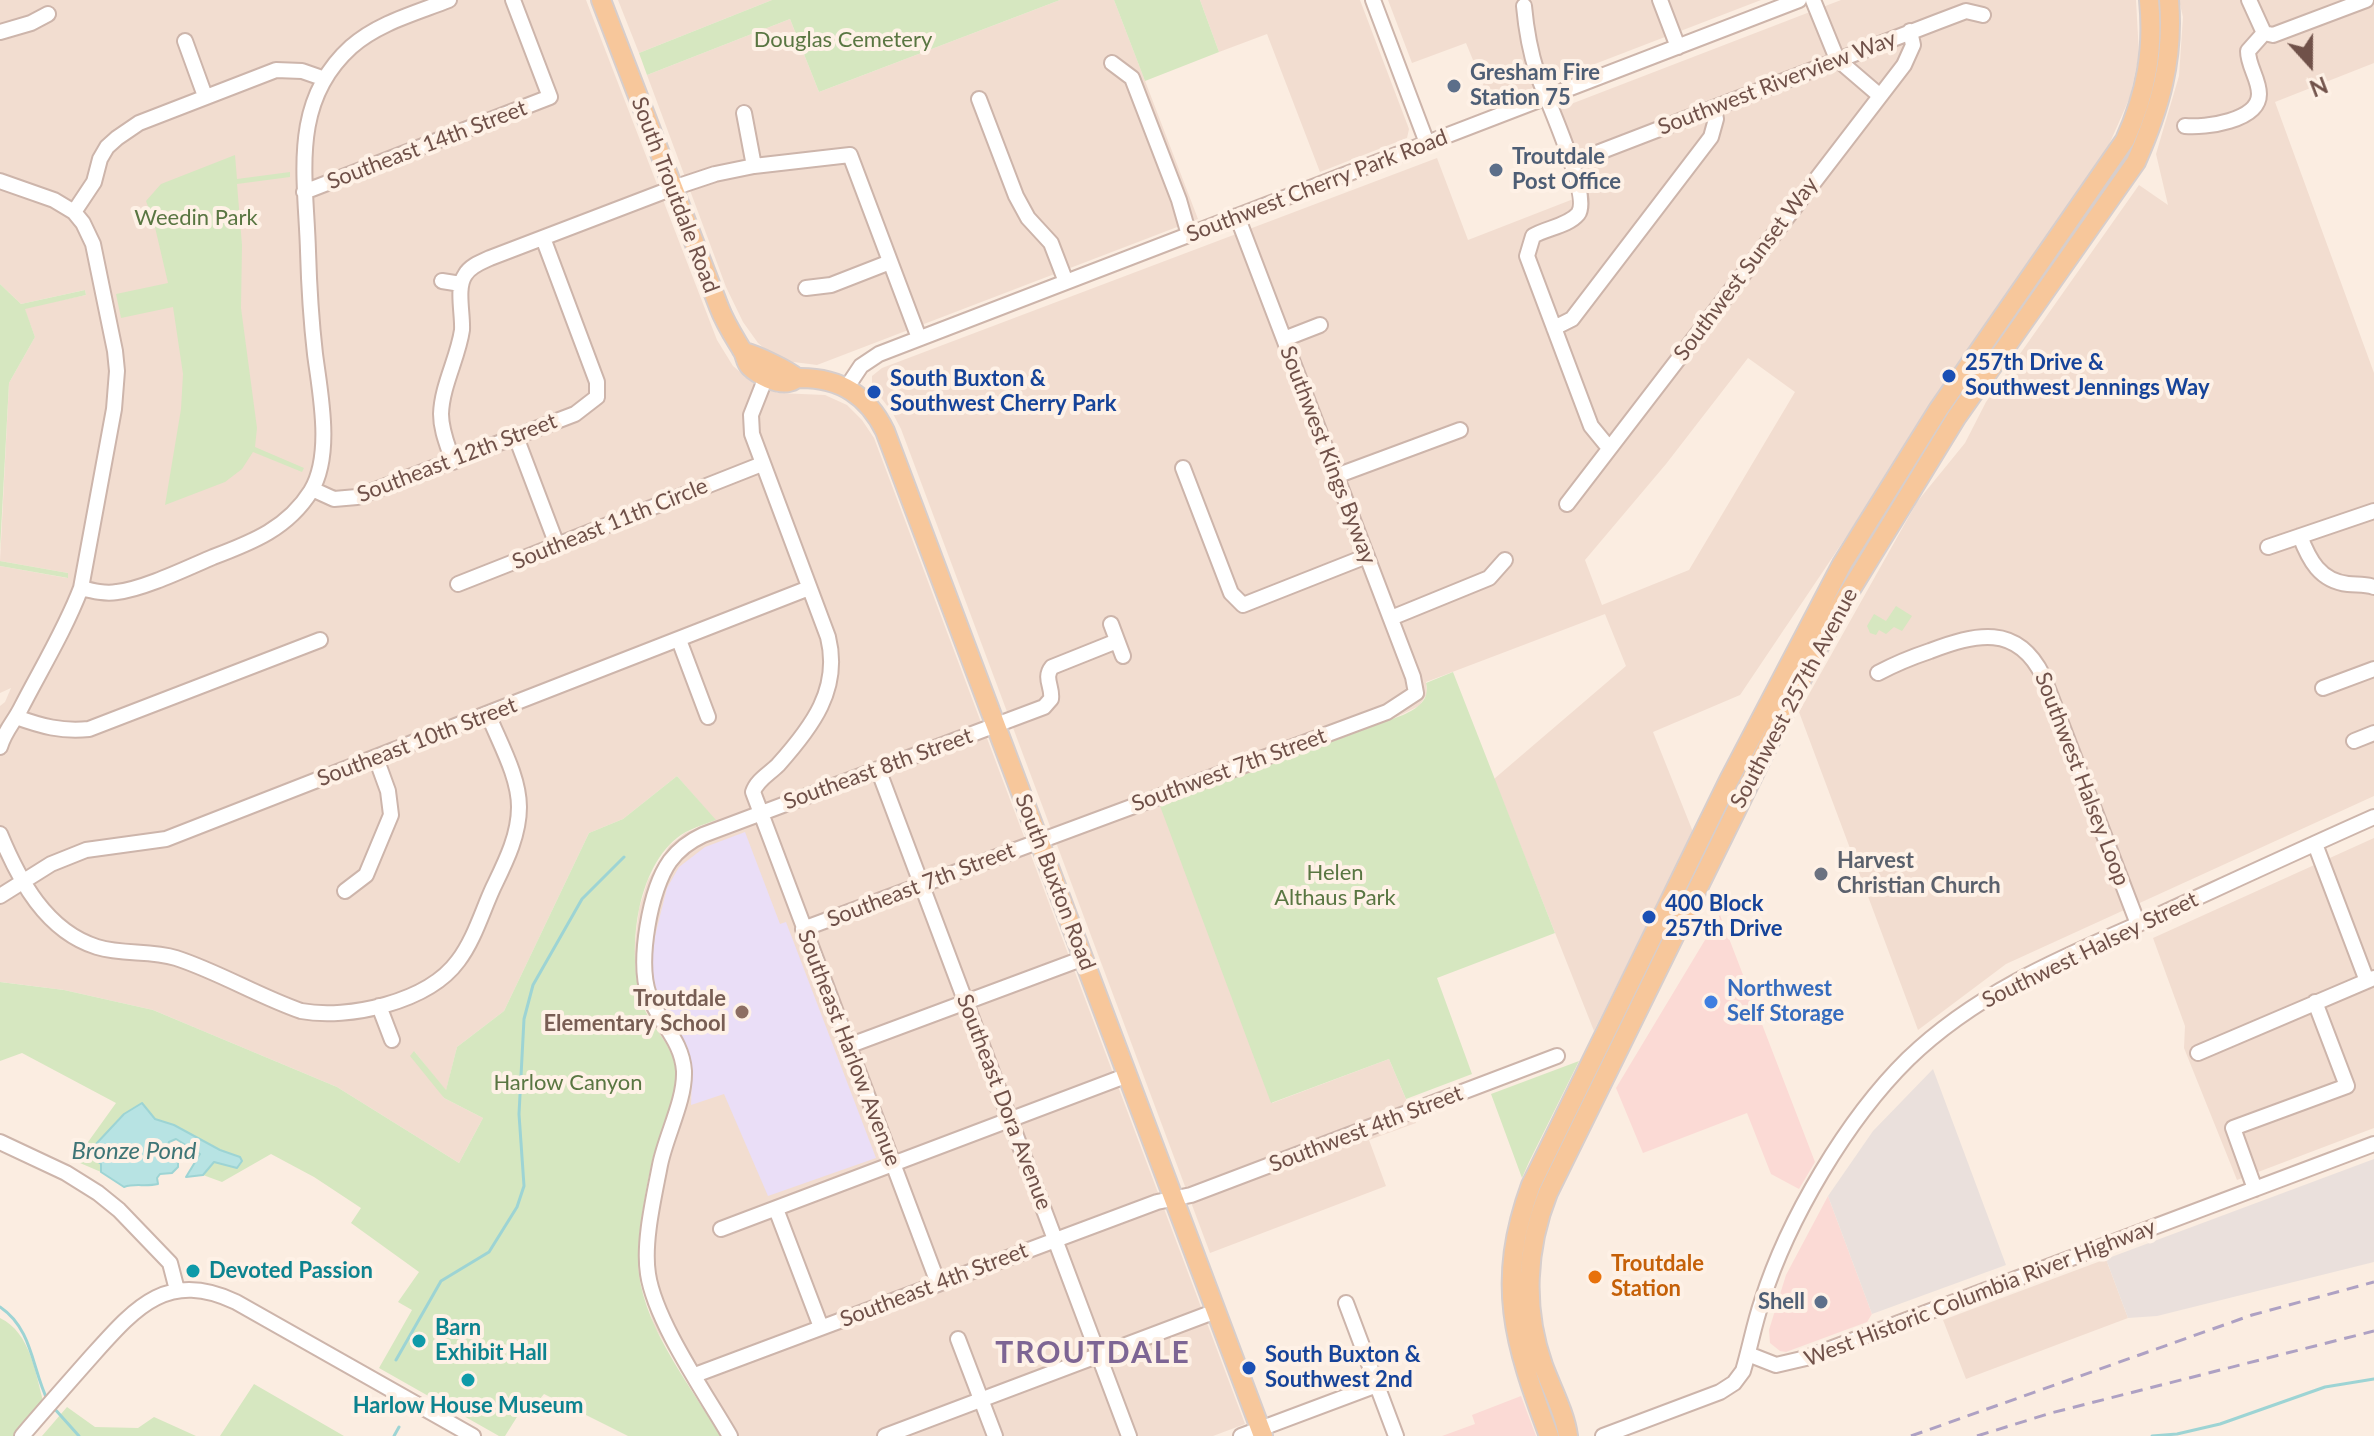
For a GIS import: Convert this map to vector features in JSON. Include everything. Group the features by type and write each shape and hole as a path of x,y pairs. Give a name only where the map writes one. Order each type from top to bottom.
{"main road":[{"name":"South Troutdale Road","path":"601,0 726,325 744,352 747,364 766,377"},
{"name":"Southwest 257th Avenue","path":"1549,1436 1527,1376 1512,1320 1514,1240 1531,1185 1782,674 1842,564 1938,410 2125,140 2147,73 2151,28 2149,0"},
{"name":"Southwest 257th Avenue","path":"1568,1436 1541,1358 1530,1300 1534,1242 1548,1193 1788,705 1840,607 1956,418 2136,162 2153,123 2166,77 2171,40 2169,0"},
{"path":"744,352 789,371 797,378"},
{"path":"766,377 787,383 797,378 826,381 847,387"},
{"name":"South Buxton Road","path":"847,387 872,408 885,431 1262,1432"}],"street":[{"path":"81,588 101,592 125,591 247,544 277,529 312,489 321,456 323,424 308,293 304,192 304,143 314,100 344,54 364,37 390,23 449,0"},
{"name":"Southeast 14th Street","path":"304,192 550,97 513,0"},
{"path":"1373,0 1427,143"},
{"path":"1660,0 1678,47"},
{"name":"Southwest Cherry Park Road","path":"847,387 855,372 869,359 919,338 1799,0"},
{"path":"1813,0 1837,59 1879,95"},
{"path":"2249,0 2264,33"},
{"path":"2264,33 2273,35 2366,0"},
{"path":"1524,6 1536,70 1581,194 1580,212 1568,221 1533,236 1527,250 1529,262 1591,426 1609,448"},
{"name":"Southwest Riverview Way","path":"1571,163 1910,31 1966,11 1983,15"},
{"path":"0,32 22,27 48,14"},
{"name":"Southwest Sunset Way","path":"1567,504 1911,53 1913,38 1910,31"},
{"path":"2185,126 2239,118 2251,111 2258,101 2259,90 2248,51 2264,33"},
{"path":"185,41 205,96"},
{"path":"1112,63 1132,78 1179,200 1189,235"},
{"path":"74,212 94,182 100,159 117,138 139,123 276,70 302,71 325,79"},
{"path":"979,99 1016,196 1028,218 1051,243 1066,282"},
{"path":"1554,328 1572,319 1711,137 1716,119 1714,109"},
{"path":"744,113 754,166"},
{"path":"453,462 444,436 441,410 459,343 463,313 461,284 465,274 474,266 543,238 715,174 754,166 850,155 919,338"},
{"path":"0,181 54,200 74,212 83,223 93,244 117,371 114,409 81,588 0,747"},
{"name":"Southwest Kings Byway","path":"1237,216 1391,618 1416,693"},
{"name":"Southeast 12th Street","path":"312,489 334,499 347,499 575,414 602,397 543,238"},
{"path":"806,288 831,285 890,262"},
{"path":"442,281 461,284"},
{"path":"1284,339 1320,325"},
{"path":"760,813 754,797 755,787 780,762 820,709 831,682 832,652 750,424 766,377"},
{"path":"1336,476 1460,430"},
{"path":"516,437 557,545"},
{"name":"Southeast 11th Circle","path":"458,584 762,464"},
{"path":"1183,468 1231,593 1243,605"},
{"path":"2268,547 2374,511"},
{"path":"2300,536 2307,556 2322,575 2336,582 2374,587"},
{"path":"1243,605 1367,556"},
{"path":"1391,618 1489,578 1505,560"},
{"name":"Southeast 10th Street","path":"0,896 66,857 86,850 142,845 166,839 809,588"},
{"path":"1240,620 1243,605"},
{"path":"1111,624 1123,656"},
{"name":"Southwest Halsey Loop","path":"1878,673 1893,664 1970,637 1992,636 2022,649 2043,676 2138,924"},
{"path":"16,717 44,728 89,729 320,640"},
{"path":"679,640 708,717"},
{"name":"Southeast 8th Street","path":"730,1436 661,1315 648,1274 648,1245 660,1164 684,1077 678,1044 649,995 642,968 644,946 661,878 678,852 697,838 1048,703 1052,694 1048,671 1052,667 1117,641"},
{"path":"2323,688 2374,669"},
{"name":"Southwest 7th Street","path":"1039,840 1387,712 1416,693"},
{"path":"0,834 23,882 41,908 59,925 97,947 172,957 301,1011 338,1014 379,1006 435,982 459,959 511,849 517,825 518,797 488,714"},
{"path":"2354,741 2374,733"},
{"path":"345,891 366,875 391,815 388,791 376,758"},
{"name":"Southeast Dora Avenue","path":"878,769 1129,1436"},
{"name":"Southeast Harlow Avenue","path":"760,813 938,1283"},
{"name":"Southwest Halsey Street","path":"1748,1354 1762,1301 1788,1236 1839,1148 1890,1078 1940,1031 1969,1009 2022,978 2374,817"},
{"name":"Southeast 7th Street","path":"803,929 1039,840"},
{"path":"2198,1053 2370,980 2315,844"},
{"path":"848,1046 1084,958"},
{"path":"2255,1189 2233,1128 2347,1086 2315,1002"},
{"path":"379,1006 392,1040"},
{"name":"Southwest 4th Street","path":"1174,1198 1191,1195 1557,1056"},
{"path":"721,1229 1128,1075"},
{"path":"0,1142 66,1173 119,1210 170,1263 177,1290"},
{"name":"West Historic Columbia River Highway","path":"1748,1354 1776,1365 1806,1358 2374,1144"},
{"name":"Southeast 4th Street","path":"695,1375 1055,1239 1174,1198"},
{"path":"776,1209 821,1327"},
{"path":"26,1432 133,1311 155,1296 177,1290 208,1291 236,1302 473,1436"},
{"path":"1346,1303 1396,1436"},
{"path":"885,1436 1216,1311"},
{"path":"958,1339 995,1436"},
{"path":"1603,1436 1729,1387 1743,1371 1748,1354"},
{"path":"1241,1436 1262,1432 1377,1385"}],"shaded area":[{"path":"0,0 586,0 717,340 733,366 752,382 778,393 825,395 847,405 874,438 1245,1424 1213,1436 720,1436 654,1326 638,1273 651,1166 675,1079 675,1066 639,992 634,952 639,909 648,880 669,846 685,833 715,820 677,776 623,819 589,833 504,1011 457,1047 446,1091 414,1051 444,1098 483,1118 459,1163 337,1087 153,1010 64,990 0,982 0,706 11,688 0,693 0,566 67,578 68,573 0,561 9,383 35,337 24,308 86,295 85,290 21,304 0,284"},
{"path":"618,0 772,0 639,53"},
{"path":"1060,0 1114,0 1198,219 817,365 778,360 758,343 743,322 726,287 647,75 790,19 819,92"},
{"path":"1200,0 1360,0 1409,129 1407,138 1320,172 1267,34 1219,52"},
{"path":"1388,0 1761,0 1491,104 1466,43 1412,63"},
{"path":"1841,0 2136,0 2139,55 2130,97 2108,147 1740,695 1653,732 1693,832 1594,1031 1494,779 1626,666 1605,614 1426,682 1427,694 1419,706 1382,724 1272,1103 1389,1059 1416,1123 1369,1140 1386,1186 1210,1253 901,429 872,386 872,376 882,368 1437,158 1468,240 1576,198 1545,114","holes":["1748,358 1795,392 1689,570 1602,605 1585,560 1666,464"]},
{"path":"2179,0 2374,0 2374,63 2275,102 2374,373 2374,796 2006,964 1918,1030 1799,712 1917,502 1965,443 1986,402 2139,185 2168,205 2156,154 2179,76 2183,17"},
{"name":"Troutdale Elementary School","path":"745,832 780,924 786,922 876,1158 768,1196 724,1094 691,1105 692,1074 688,1052 660,1004 651,969 655,936 667,888 679,867 705,847"},
{"path":"2374,838 2374,1128 2237,1180 2184,1048 2185,1026 2153,938"},
{"name":"Northwest Self Storage","path":"1720,915 1815,1162 1799,1189 1771,1174 1747,1113 1643,1153 1616,1088"},
{"path":"1933,1069 2006,1265 1872,1314 1828,1196 1873,1131"},
{"path":"2374,1159 2374,1262 2157,1316 2128,1318 2106,1259"},
{"path":"1828,1196 1872,1314 1867,1322 1786,1352 1780,1351 1770,1343 1769,1330 1786,1275"},
{"path":"2106,1259 2128,1318 1966,1379 1943,1320"},
{"path":"1521,1396 1536,1436 1442,1436 1475,1424 1472,1415"}],"green space":[{"name":"Douglas Cemetery","path":"772,0 1060,0 819,92 790,19 647,75 639,53"},
{"path":"1114,0 1200,0 1219,52 1145,81"},
{"name":"Weedin Park","path":"235,155 237,179 290,172 290,177 237,184 242,245 241,308 257,428 255,447 304,468 302,472 253,452 242,469 225,482 165,505 181,409 183,374 173,307 121,318 116,294 168,283 146,201 161,184"},
{"path":"0,284 21,304 85,290 86,295 25,309 35,337 9,383 0,550"},
{"path":"0,561 68,573 68,578 0,566"},
{"path":"1896,606 1912,616 1902,631 1894,627 1886,634 1879,630 1876,635 1870,633 1867,626 1874,614 1886,621"},
{"name":"Helen Althaus Park","path":"1453,672 1555,933 1437,978 1472,1074 1406,1099 1389,1059 1271,1103 1160,806 1403,715 1422,703 1426,683"},
{"name":"Harlow Canyon","path":"677,776 716,820 681,835 662,853 651,872 638,918 635,942 638,988 648,1016 672,1054 676,1084 649,1178 641,1220 638,1263 643,1295 660,1337 720,1436 628,1436 544,1394 528,1413 522,1409 505,1436 499,1436 379,1368 412,1310 398,1302 419,1272 351,1223 361,1208 314,1177 271,1154 222,1182 203,1175 214,1162 237,1168 240,1157 220,1151 174,1125 155,1119 147,1108 127,1113 117,1121 106,1142 101,1172 80,1163 83,1149 116,1103 22,1053 0,1061 0,982 64,990 153,1010 337,1087 459,1163 483,1118 444,1098 410,1056 414,1051 446,1090 457,1047 504,1011 589,833 623,819"},
{"path":"1579,1061 1529,1162 1522,1178 1491,1094"},
{"path":"0,1318 19,1333 25,1344 44,1404 14,1436 0,1436"},
{"path":"254,1384 344,1436 220,1436"},
{"path":"67,1407 95,1427 138,1428 154,1417 196,1436 42,1436"}],"water":[{"name":"Bronze Pond","path":"142,1103 155,1119 174,1125 220,1150 240,1157 242,1161 237,1168 214,1162 203,1175 186,1177 200,1154 176,1139 169,1142 166,1150 178,1160 178,1167 172,1173 160,1174 158,1184 124,1187 101,1172 101,1164 96,1160 96,1144 124,1114"}],"waterway":[{"path":"396,1360 441,1281 489,1252 517,1207 524,1186 519,1114 524,1019 533,985 582,899 624,857"},
{"path":"0,1307 11,1316 25,1338 48,1401"},
{"path":"2152,1436 2220,1424 2325,1387 2374,1379"},
{"path":"53,1407 79,1436"},
{"path":"394,1436 399,1427"}],"railway":[{"path":"1911,1436 2252,1315 2374,1282"},
{"path":"1977,1436 2051,1413 2374,1331"}],"place":[{"name":"Gresham Fire Station 75","path":"1454,86"},
{"name":"Troutdale Post Office","path":"1496,170"},
{"name":"257th Drive & Southwest Jennings Way","path":"1949,376"},
{"name":"South Buxton & Southwest Cherry Park","path":"874,392"},
{"name":"Harvest Christian Church","path":"1821,874"},
{"name":"400 Block 257th Drive","path":"1649,917"},
{"name":"Northwest Self Storage","path":"1711,1002"},
{"name":"Troutdale Elementary School","path":"742,1012"},
{"name":"Devoted Passion","path":"193,1271"},
{"name":"Troutdale Station","path":"1595,1277"},
{"name":"Shell","path":"1821,1302"},
{"name":"Barn Exhibit Hall","path":"419,1341"},
{"name":"South Buxton & Southwest 2nd","path":"1249,1368"},
{"name":"Harlow House Museum","path":"468,1380"}],"district":[{"name":"TROUTDALE","path":"1093,1353"}]}
